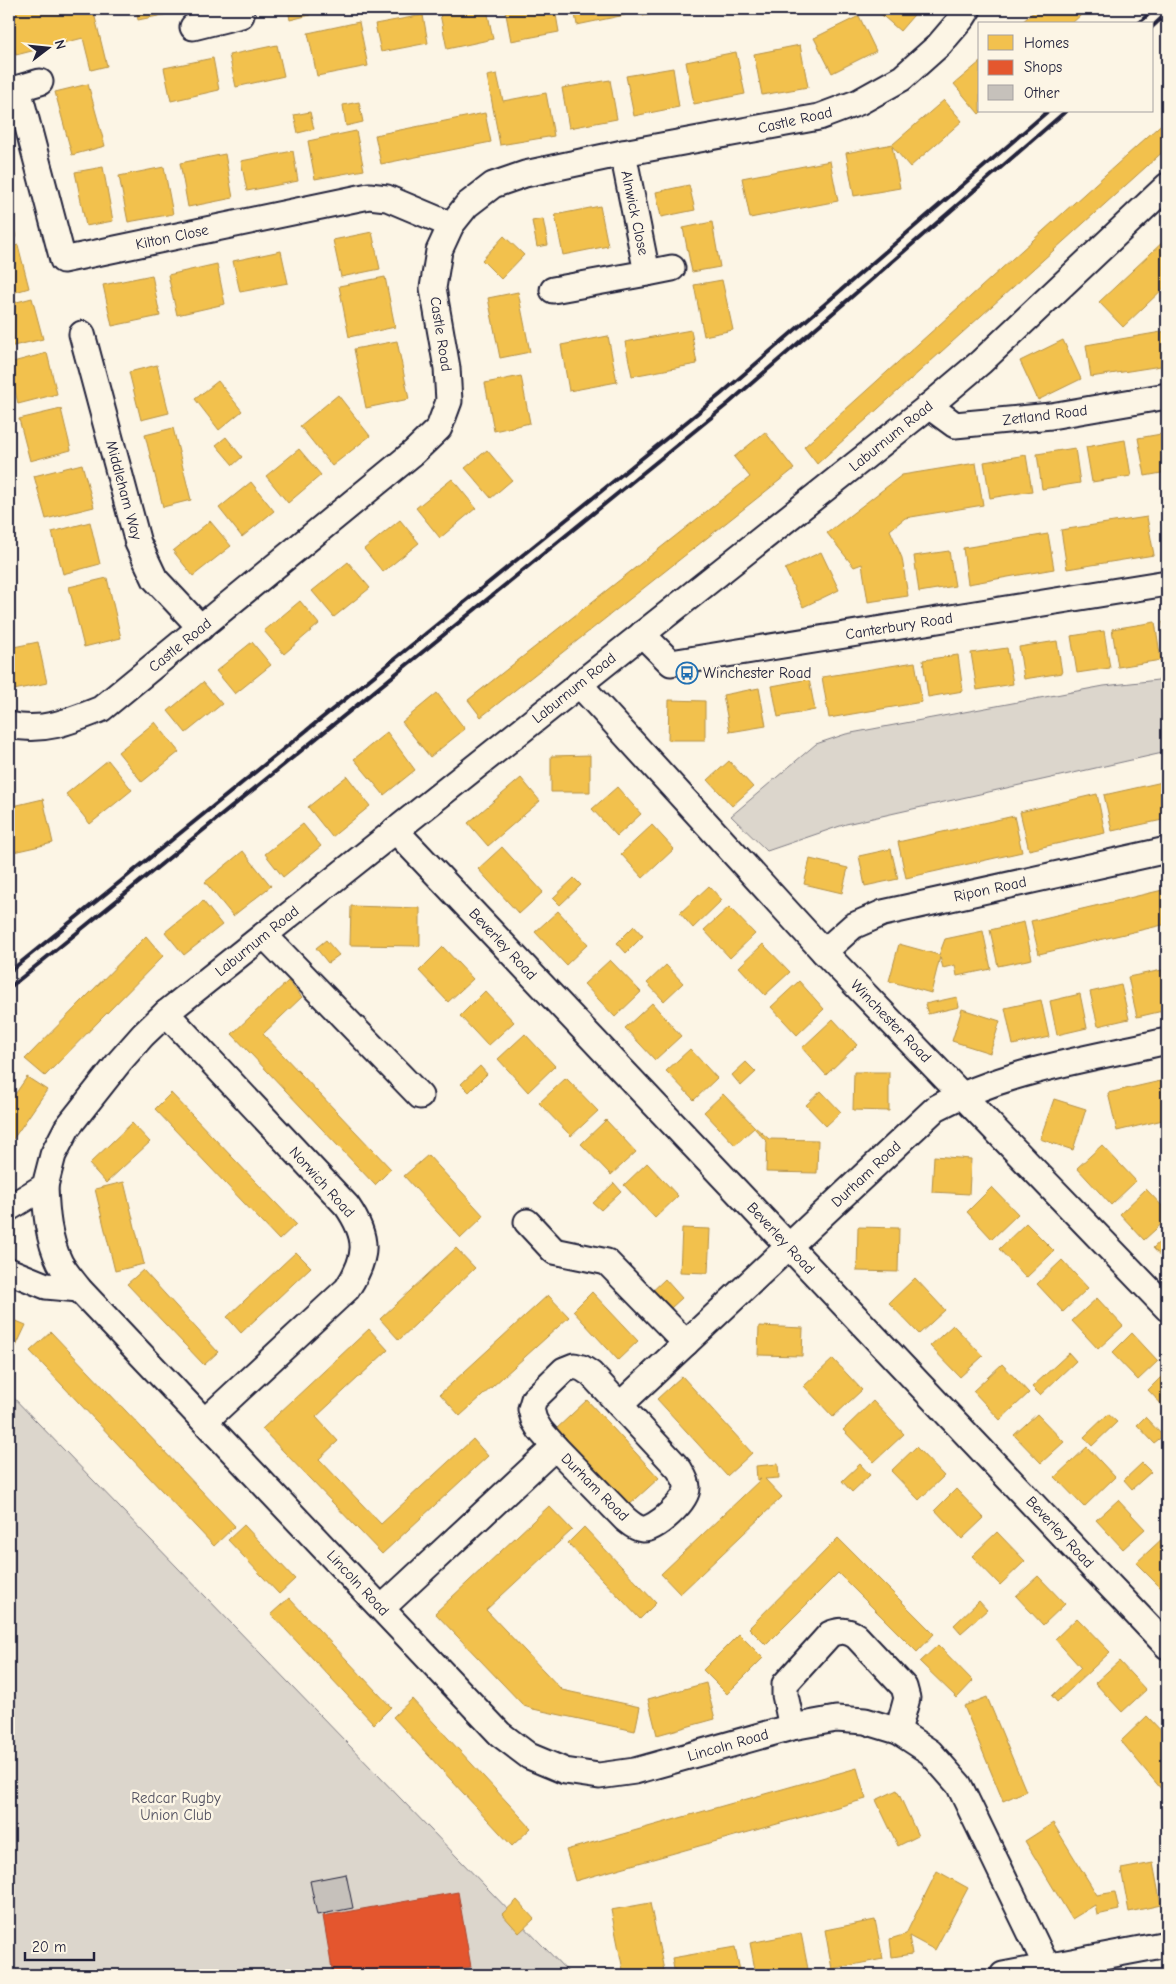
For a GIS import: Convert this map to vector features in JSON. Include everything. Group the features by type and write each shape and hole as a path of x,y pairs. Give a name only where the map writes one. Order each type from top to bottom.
{"street":[{"name":"Castle Road","path":"9,725 40,728 65,724 101,709 413,453 439,428 449,401 447,368 433,288 439,251 451,225 467,205 493,185 525,174 623,153 819,117 859,102 902,78 940,45 968,9"},
{"path":"193,27 216,15 241,15"},
{"name":"Kilton Close","path":"22,87 63,260 368,196 387,198 451,225"},
{"name":"Alnwick Close","path":"623,153 648,272"},
{"name":"Laburnum Road","path":"45,1186 52,1155 67,1128 120,1061 143,1035 166,1014 929,406 981,362 1167,186"},
{"name":"Alnwick Close","path":"554,290 672,268"},
{"name":"Middleham Way","path":"82,334 141,550 155,579 201,628"},
{"name":"Zetland Road","path":"929,406 955,425 1051,416 1167,396"},
{"name":"Canterbury Road","path":"642,634 671,663 1167,583"},
{"name":"Winchester Road","path":"579,684 824,952 1165,1300"},
{"name":"Beverley Road","path":"395,830 1167,1646"},
{"name":"Ripon Road","path":"824,952 853,926 883,913 1167,850"},
{"path":"264,935 420,1096"},
{"name":"Norwich Road","path":"166,1014 347,1206 359,1224 364,1242 362,1259 356,1275 347,1289 205,1421"},
{"name":"Durham Road","path":"620,1405 936,1108 962,1094 1014,1076 1167,1041"},
{"path":"9,1208 45,1186"},
{"name":"Lincoln Road","path":"45,1186 46,1214 51,1240 61,1264 79,1289 500,1734 528,1756 565,1771 599,1776 635,1771 792,1727 836,1718 865,1722 898,1731 930,1752 959,1785 1047,1967"},
{"path":"527,1222 554,1250 607,1262 686,1343"},
{"path":"9,1272 46,1286 79,1289"},
{"name":"Durham Road","path":"574,1366 582,1368 591,1374 620,1405 679,1469 688,1485 687,1493 683,1500 651,1528 642,1529 634,1527 625,1519 540,1430 534,1420 531,1409 534,1399 564,1370 574,1366"},
{"name":"Durham Road","path":"382,1608 554,1446"},
{"path":"792,1727 785,1695 785,1684 830,1634 837,1631 848,1631 856,1636 904,1687 907,1698 898,1731"},
{"path":"1003,1975 1167,1944"}],"green space":[{"path":"1167,679 1167,752 846,824 767,851 731,816 816,744 846,734 1104,686"},
{"name":"Redcar Rugby Union Club","path":"9,1393 571,1975 9,1975"}],"building: Homes":[{"path":"20,9 93,9 107,66 91,70 83,38 16,55 9,28 9,12"},
{"path":"136,9 177,9 178,12 138,20"},
{"path":"288,9 309,9 310,15 290,20"},
{"path":"439,9 487,9 493,39 447,49"},
{"path":"505,9 555,9 559,32 511,41"},
{"path":"574,9 624,9 625,15 577,25"},
{"path":"641,9 678,9 643,16"},
{"path":"875,9 919,9 900,31"},
{"path":"1037,9 1076,9 1081,15 1073,22 1022,22"},
{"path":"423,15 428,43 381,52 375,24"},
{"path":"859,16 876,51 832,73 814,38"},
{"path":"359,22 368,66 317,76 308,33"},
{"path":"277,45 284,76 236,87 229,55"},
{"path":"800,45 808,87 762,95 754,54"},
{"path":"736,52 745,94 694,104 686,62"},
{"path":"213,58 219,90 171,101 164,68"},
{"path":"978,64 978,112 981,112 979,114 954,84"},
{"path":"673,68 679,107 634,116 626,76"},
{"path":"497,74 503,101 546,93 554,136 500,145 487,76"},
{"path":"610,80 617,119 569,128 562,88"},
{"path":"88,84 105,146 72,155 55,92"},
{"path":"944,100 962,121 910,167 892,146 900,188 854,196 846,153 893,144"},
{"path":"359,102 363,122 346,126 343,105"},
{"path":"310,112 314,129 298,133 294,115"},
{"path":"485,113 491,142 381,164 375,135"},
{"path":"1167,119 1167,148 817,464 804,447"},
{"path":"356,131 364,170 315,179 308,141"},
{"path":"293,151 298,181 247,191 241,161"},
{"path":"225,154 233,198 188,207 180,163"},
{"path":"830,161 838,201 750,218 742,178"},
{"path":"103,167 113,221 86,226 75,172"},
{"path":"164,167 173,214 128,222 119,176"},
{"path":"689,185 695,210 661,217 656,192"},
{"path":"600,206 608,246 563,255 555,215"},
{"path":"9,210 16,237 9,239"},
{"path":"543,219 548,245 537,247 532,221"},
{"path":"712,222 720,267 692,272 683,228"},
{"path":"372,232 380,269 341,277 333,240"},
{"path":"504,236 524,255 501,279 482,260"},
{"path":"1167,238 1167,285 1123,327 1099,302"},
{"path":"18,245 29,288 9,294 9,248"},
{"path":"281,251 288,283 240,292 233,261"},
{"path":"217,264 225,304 177,315 168,275"},
{"path":"152,275 160,316 112,326 103,285"},
{"path":"385,277 395,327 349,337 339,286"},
{"path":"722,280 733,330 704,336 694,285"},
{"path":"518,292 530,352 500,358 488,298"},
{"path":"32,298 43,339 9,347 9,304"},
{"path":"691,330 697,364 632,376 625,342"},
{"path":"1167,331 1167,365 1091,377 1086,345"},
{"path":"608,336 617,382 569,391 561,345"},
{"path":"1063,340 1081,379 1038,400 1020,361"},
{"path":"397,341 409,399 366,408 354,349"},
{"path":"47,353 57,394 18,404 9,363"},
{"path":"157,365 169,413 141,420 129,372"},
{"path":"521,376 530,423 494,431 485,383"},
{"path":"218,381 242,411 219,430 195,399"},
{"path":"338,395 370,436 332,466 300,426"},
{"path":"61,409 71,450 30,461 19,419"},
{"path":"173,428 191,500 163,507 145,435"},
{"path":"765,432 794,469 481,717 468,700 750,477 734,457"},
{"path":"1167,433 1167,472 1145,476 1138,438"},
{"path":"226,437 242,457 233,465 216,445"},
{"path":"1125,440 1131,476 1092,482 1086,447"},
{"path":"1075,448 1080,483 1042,489 1037,454"},
{"path":"299,449 321,475 288,503 266,476"},
{"path":"487,450 512,480 491,498 465,468"},
{"path":"1026,455 1032,491 990,498 984,462"},
{"path":"976,463 983,505 905,518 890,530 902,558 908,596 868,602 862,564 854,567 827,533 902,475"},
{"path":"82,464 94,507 46,519 34,476"},
{"path":"452,479 476,508 440,538 416,508"},
{"path":"251,482 274,511 242,537 219,508"},
{"path":"1147,517 1154,555 1067,569 1061,530"},
{"path":"1167,518 1167,552 1166,553 1161,519"},
{"path":"400,520 419,543 383,572 364,549"},
{"path":"210,521 231,546 193,576 173,551"},
{"path":"90,522 100,564 63,574 52,532"},
{"path":"1048,534 1054,569 968,584 963,548"},
{"path":"949,551 955,586 919,592 914,556"},
{"path":"821,552 839,590 803,607 785,569"},
{"path":"348,562 370,588 334,617 312,591"},
{"path":"107,578 121,638 84,647 69,587"},
{"path":"300,601 319,624 284,654 264,631"},
{"path":"1167,621 1167,646 1163,622"},
{"path":"1155,622 1161,660 1118,667 1112,629"},
{"path":"1104,631 1110,668 1077,673 1071,636"},
{"path":"1057,641 1062,673 1024,679 1019,647"},
{"path":"38,642 47,683 9,691 9,648"},
{"path":"252,642 271,665 235,694 216,671"},
{"path":"1007,648 1013,684 977,690 971,653"},
{"path":"958,655 963,691 928,697 923,660"},
{"path":"915,662 922,702 829,718 822,677"},
{"path":"809,679 815,710 778,717 772,686"},
{"path":"203,682 222,704 186,733 168,711"},
{"path":"759,688 766,726 730,732 723,695"},
{"path":"437,693 465,729 430,757 402,722"},
{"path":"669,700 705,701 705,740 668,740"},
{"path":"155,722 179,752 142,782 118,752"},
{"path":"387,732 415,770 384,795 354,759"},
{"path":"590,755 590,792 551,792 551,756"},
{"path":"108,760 132,790 90,824 66,794"},
{"path":"729,761 753,787 732,806 708,780"},
{"path":"347,776 370,806 332,837 308,807"},
{"path":"521,778 540,801 488,846 468,823"},
{"path":"1167,781 1167,819 1112,831 1104,795"},
{"path":"617,787 641,814 617,836 592,809"},
{"path":"1097,794 1105,833 1029,850 1020,812"},
{"path":"43,799 53,843 9,853 9,807"},
{"path":"1014,816 1022,852 906,878 898,842"},
{"path":"303,824 321,846 283,877 265,854"},
{"path":"652,825 674,849 643,878 621,854"},
{"path":"502,847 543,892 519,914 478,869"},
{"path":"891,849 898,879 865,886 859,856"},
{"path":"243,851 271,886 233,916 205,882"},
{"path":"810,859 848,868 842,893 804,884"},
{"path":"574,878 581,885 560,905 553,898"},
{"path":"709,886 722,900 693,928 680,913"},
{"path":"1167,889 1167,924 1039,954 1031,921"},
{"path":"203,901 222,925 184,955 165,932"},
{"path":"351,906 420,908 420,946 350,945"},
{"path":"729,907 755,934 730,958 704,930"},
{"path":"558,911 588,944 566,965 535,932"},
{"path":"1024,922 1032,959 998,966 990,930"},
{"path":"634,926 643,936 626,953 617,943"},
{"path":"983,931 991,969 957,976 955,965 943,968 940,957 931,993 889,981 899,944 939,955 945,939"},
{"path":"146,936 163,956 45,1076 25,1059"},
{"path":"326,940 339,955 328,963 316,948"},
{"path":"763,944 790,972 765,995 739,967"},
{"path":"443,947 473,979 448,1002 419,971"},
{"path":"610,960 641,992 615,1017 584,984"},
{"path":"666,965 683,983 664,1001 647,983"},
{"path":"1167,969 1167,1010 1137,1017 1128,977"},
{"path":"288,981 302,997 263,1034 391,1169 375,1185 232,1034"},
{"path":"799,981 824,1009 797,1035 771,1007"},
{"path":"1121,985 1129,1019 1098,1026 1090,992"},
{"path":"485,991 514,1022 488,1046 460,1016"},
{"path":"1080,994 1087,1028 1057,1035 1050,1001"},
{"path":"957,997 959,1007 928,1014 925,1004"},
{"path":"1041,1000 1049,1037 1013,1045 1005,1008"},
{"path":"652,1003 681,1036 655,1060 625,1028"},
{"path":"962,1009 1000,1021 990,1053 952,1041"},
{"path":"833,1019 857,1045 826,1075 802,1048"},
{"path":"525,1034 555,1066 528,1092 498,1059"},
{"path":"690,1049 717,1078 694,1100 666,1071"},
{"path":"746,1062 756,1072 741,1086 732,1075"},
{"path":"480,1066 487,1074 469,1092 461,1084"},
{"path":"854,1072 889,1072 889,1111 853,1110"},
{"path":"27,1077 47,1090 9,1145 9,1103"},
{"path":"566,1078 598,1111 571,1136 539,1103"},
{"path":"1165,1080 1167,1088 1167,1119 1117,1131 1108,1093"},
{"path":"821,1091 841,1112 826,1126 806,1105"},
{"path":"171,1093 296,1224 279,1240 155,1109"},
{"path":"723,1094 769,1139 818,1140 817,1173 766,1172 767,1142 754,1128 735,1145 704,1112"},
{"path":"1054,1099 1086,1109 1073,1150 1040,1139"},
{"path":"606,1120 636,1152 611,1175 581,1144"},
{"path":"132,1123 150,1142 106,1183 89,1164"},
{"path":"1102,1145 1136,1181 1111,1205 1077,1168"},
{"path":"428,1155 484,1216 461,1238 404,1176"},
{"path":"934,1156 971,1159 969,1194 932,1192"},
{"path":"647,1163 678,1196 655,1218 624,1185"},
{"path":"124,1182 144,1264 115,1271 95,1189"},
{"path":"614,1183 621,1191 601,1210 593,1203"},
{"path":"992,1187 1018,1214 992,1239 967,1212"},
{"path":"1146,1189 1167,1211 1167,1219 1144,1240 1120,1214"},
{"path":"1026,1223 1054,1251 1026,1278 999,1249"},
{"path":"858,1227 899,1228 898,1272 857,1271"},
{"path":"682,1228 710,1229 708,1273 680,1272"},
{"path":"1167,1235 1167,1263 1153,1248"},
{"path":"456,1248 475,1268 399,1340 380,1319"},
{"path":"296,1252 311,1267 241,1333 227,1317"},
{"path":"1062,1260 1088,1288 1063,1312 1037,1284"},
{"path":"143,1270 218,1352 204,1365 127,1284"},
{"path":"915,1278 945,1310 919,1334 889,1303"},
{"path":"665,1279 682,1298 661,1317 644,1299"},
{"path":"592,1292 638,1341 618,1360 573,1311"},
{"path":"548,1295 569,1317 460,1416 440,1394"},
{"path":"1097,1298 1123,1326 1098,1349 1072,1321"},
{"path":"9,1318 26,1325 12,1355 9,1353"},
{"path":"953,1325 983,1356 960,1377 930,1346"},
{"path":"759,1326 803,1328 802,1356 758,1355"},
{"path":"369,1329 388,1350 316,1417 338,1441 319,1459 381,1524 473,1439 488,1456 382,1554 262,1429"},
{"path":"51,1332 235,1526 214,1546 30,1351"},
{"path":"1132,1333 1158,1361 1138,1380 1112,1353"},
{"path":"1069,1353 1076,1361 1040,1395 1032,1387"},
{"path":"833,1359 862,1390 833,1417 804,1386"},
{"path":"1002,1364 1029,1393 1000,1420 973,1391"},
{"path":"1167,1371 1167,1410 1148,1390"},
{"path":"682,1376 752,1453 727,1476 657,1399"},
{"path":"587,1400 659,1478 627,1507 555,1430"},
{"path":"873,1401 904,1434 874,1462 843,1430"},
{"path":"1037,1414 1064,1442 1041,1463 1014,1435"},
{"path":"1108,1414 1117,1422 1092,1446 1084,1437"},
{"path":"1145,1417 1163,1436 1154,1443 1137,1425"},
{"path":"916,1447 944,1476 919,1500 891,1471"},
{"path":"1087,1447 1115,1477 1084,1507 1055,1477"},
{"path":"1142,1463 1151,1472 1132,1489 1124,1480"},
{"path":"778,1464 779,1478 765,1479 782,1497 680,1594 661,1574 761,1479 757,1480 756,1466"},
{"path":"860,1464 870,1475 852,1492 842,1481"},
{"path":"956,1489 984,1518 962,1539 935,1510"},
{"path":"1118,1500 1145,1529 1123,1549 1096,1520"},
{"path":"549,1506 572,1530 486,1610 562,1690 640,1707 635,1731 524,1706 435,1613"},
{"path":"244,1525 295,1579 279,1594 228,1540"},
{"path":"584,1527 656,1603 640,1619 568,1543"},
{"path":"997,1532 1025,1561 1000,1585 972,1556"},
{"path":"1165,1536 1167,1539 1167,1588 1164,1591 1136,1563"},
{"path":"838,1538 934,1634 917,1652 838,1573 766,1645 749,1628"},
{"path":"1038,1576 1065,1604 1043,1625 1016,1596"},
{"path":"289,1598 391,1707 374,1724 271,1614"},
{"path":"979,1601 987,1610 961,1633 954,1625"},
{"path":"1077,1618 1110,1652 1057,1702 1052,1696 1081,1668 1055,1639"},
{"path":"739,1634 763,1658 727,1694 703,1670"},
{"path":"938,1645 973,1681 957,1698 920,1662"},
{"path":"1119,1661 1146,1690 1122,1712 1095,1683"},
{"path":"706,1683 715,1719 657,1735 648,1699"},
{"path":"987,1697 1026,1791 1003,1801 964,1706"},
{"path":"412,1699 531,1828 512,1846 393,1717"},
{"path":"1147,1716 1167,1737 1167,1796 1121,1741"},
{"path":"857,1768 866,1799 575,1881 566,1850"},
{"path":"897,1790 918,1836 898,1846 876,1800"},
{"path":"1053,1823 1097,1895 1115,1892 1119,1910 1097,1915 1095,1905 1072,1919 1025,1841"},
{"path":"1153,1863 1161,1905 1129,1912 1121,1869"},
{"path":"937,1871 968,1888 935,1950 909,1936 912,1954 892,1957 890,1939 906,1934"},
{"path":"517,1900 534,1919 519,1933 502,1914"},
{"path":"650,1903 665,1975 624,1975 611,1910"},
{"path":"875,1920 883,1959 832,1969 825,1930"},
{"path":"801,1933 809,1974 756,1975 750,1943"},
{"path":"735,1947 741,1975 675,1975 672,1958"}],"building: Shops":[{"path":"458,1892 471,1967 424,1975 333,1975 323,1916"}],"building: Other":[{"path":"346,1874 353,1908 317,1915 310,1881"}],"railway":[{"path":"1140,22 1154,9"},
{"path":"1154,25 1167,13"},
{"path":"9,972 721,394 1047,112"},
{"path":"9,988 729,403 1065,112"}],"place":[{"name":"Winchester Road","path":"687,673"}]}
